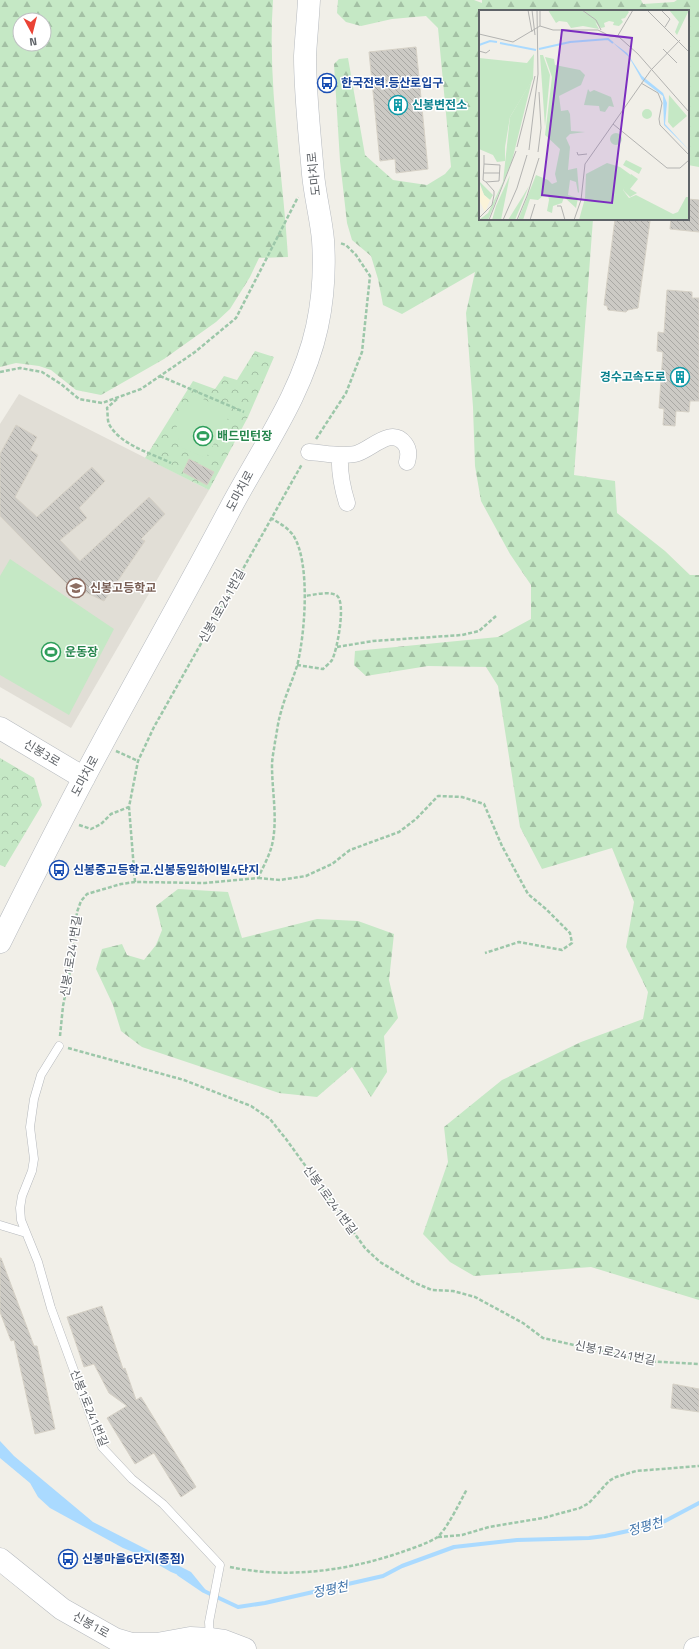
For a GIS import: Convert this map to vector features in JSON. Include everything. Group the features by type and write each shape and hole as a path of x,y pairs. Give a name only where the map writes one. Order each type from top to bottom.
{"main road":[{"name":"도마치로","path":"0,942 101,745 193,579 248,475 271,437 310,354 322,301 324,255 313,175 305,58 309,0"},
{"name":"신봉3로","path":"0,728 84,778"},
{"name":"신봉1로","path":"0,1560 62,1609 115,1639 132,1644 156,1647 210,1631 224,1641 245,1649"},
{"path":"695,1649 699,1648"}],"street":[{"path":"309,452 340,455 355,454 368,449 384,438 392,437 404,443 408,449 409,457 407,462"},
{"path":"340,455 339,470 347,503"}],"lane":[{"name":"신봉1로241번길","path":"59,1046 41,1075 34,1099 30,1127 34,1159 32,1171 22,1196 20,1208 21,1220 38,1262 51,1308 102,1447 132,1479 163,1504 220,1564"},
{"path":"0,1226 26,1233"},
{"path":"210,1631 220,1564"}],"path":[{"path":"0,372 20,368 42,372 61,384 78,399 102,404 141,389 195,352 236,318 295,201 313,175"},
{"name":"신봉1로241번길","path":"135,882 129,807 138,761 154,727 309,452 346,392 362,352 370,276 356,255 346,245 322,237"},
{"path":"160,376 244,412"},
{"path":"118,397 107,408 108,422 116,435 130,444 171,463"},
{"path":"258,878 267,860 272,844 274,808 272,765 275,741 281,712 297,665 303,634 305,596 298,544 285,526 272,518"},
{"path":"297,665 323,669 332,661 337,647 341,607 339,598 336,595 319,594 305,596"},
{"path":"337,647 373,641 462,635 479,631 496,616"},
{"path":"101,745 138,761"},
{"name":"신봉1로241번길","path":"485,953 519,942 562,950 572,943 570,933 546,909 528,894 502,846 484,804 462,797 438,796 416,819 399,832 350,850 332,864 306,876 280,880 258,878 205,883 135,882 121,884 87,894 81,901 77,912 73,956 63,1006 59,1046 156,1071 184,1080 251,1106 270,1119 365,1248 380,1262 415,1283 432,1290 453,1291 476,1297 523,1323 543,1338 644,1361 699,1364"},
{"path":"62,819 91,829 101,824 111,814 129,807"},
{"path":"220,1564 243,1569 277,1572 309,1572 336,1569 383,1558 437,1537 462,1535 488,1527 542,1518 580,1508 589,1503 609,1481 616,1477 630,1473 673,1467 699,1466"},
{"path":"437,1537 467,1489"}],"shaded area":[{"name":"신봉고등학교","path":"19,394 209,490 71,728 0,687 0,424"}],"green space":[{"path":"0,0 273,0 272,64 276,128 288,257 259,258 250,277 230,309 216,322 164,359 101,395 76,390 51,370 39,366 16,363 0,367"},
{"path":"338,0 474,0 482,3 482,0 641,0 643,4 674,2 677,0 699,0 699,167 689,165 689,10 479,10 479,220 593,220 574,475 615,481 617,513 665,551 690,575 699,575 699,1300 591,1267 474,1276 450,1262 423,1234 448,1162 444,1127 502,1080 581,1042 643,1019 648,992 626,947 634,902 612,848 542,869 520,827 498,686 486,667 428,666 366,676 354,665 355,651 498,637 531,619 531,585 510,554 481,501 475,466 473,407 466,313 475,272 402,314 383,305 378,279 371,256 352,240 347,223 340,161 334,64 339,59 348,58 365,155 393,180 427,185 445,174 451,167 438,28 426,16 392,19 361,26 346,22 337,13"},
{"path":"255,351 274,357 248,417 209,490 145,458 193,381 215,389 224,376 237,380"},
{"path":"193,394 231,413 206,458 182,448 175,430"},
{"name":"운동장","path":"10,559 114,629 69,715 0,675 0,576"},
{"path":"0,758 34,778 42,805 5,867 0,865"},
{"path":"178,889 228,892 242,938 317,919 358,921 394,934 389,980 398,1018 384,1036 387,1072 371,1097 352,1067 317,1097 279,1093 142,1047 121,1031 113,1005 96,969 102,949 122,944 127,955 144,960 156,945 162,930 156,906"}],"water":[{"path":"0,1441 14,1456 93,1522 191,1572 209,1594 188,1579 171,1572 143,1556 123,1548 50,1508 38,1497 30,1483 0,1458"}],"building":[{"name":"신봉변전소","path":"416,47 428,169 396,173 395,159 380,161 369,52"},
{"path":"689,199 699,200 699,232 670,229 671,220 689,220"},
{"path":"615,220 650,221 638,308 628,310 626,312 608,310 607,306 604,305"},
{"name":"경수고속도로","path":"667,290 692,292 692,298 699,298 699,401 690,401 689,412 676,411 675,426 663,425 664,409 659,408 663,352 657,351 658,332 664,333"},
{"name":"신봉고등학교","path":"16,425 37,437 30,450 38,455 15,497 37,517 92,467 105,481 79,508 87,518 60,540 80,561 149,497 165,514 141,539 145,541 104,601 83,591 81,594 71,588 0,516 0,454"},
{"path":"189,459 214,472 207,485 183,472"},
{"path":"0,1258 34,1346 37,1346 55,1429 35,1434 14,1340 11,1341 0,1312"},
{"path":"102,1306 123,1369 125,1368 136,1400 141,1397 196,1487 181,1497 154,1453 135,1464 107,1418 127,1406 109,1393 94,1364 84,1367 67,1317"},
{"path":"673,1384 699,1389 699,1412 671,1408"}],"waterway":[{"name":"정평천","path":"179,1574 204,1591 238,1607 265,1603 383,1576 402,1566 454,1547 517,1540 589,1538 637,1529 665,1521 699,1503"}],"place":[{"name":"한국전력.등산로입구","path":"327,83"},
{"name":"신봉변전소","path":"398,105"},
{"name":"경수고속도로","path":"680,377"},
{"name":"배드민턴장","path":"203,436"},
{"name":"신봉고등학교","path":"76,588"},
{"name":"운동장","path":"51,652"},
{"name":"신봉중고등학교.신봉동일하이빌4단지","path":"59,870"},
{"name":"신봉마을6단지(종점)","path":"68,1559"}]}
